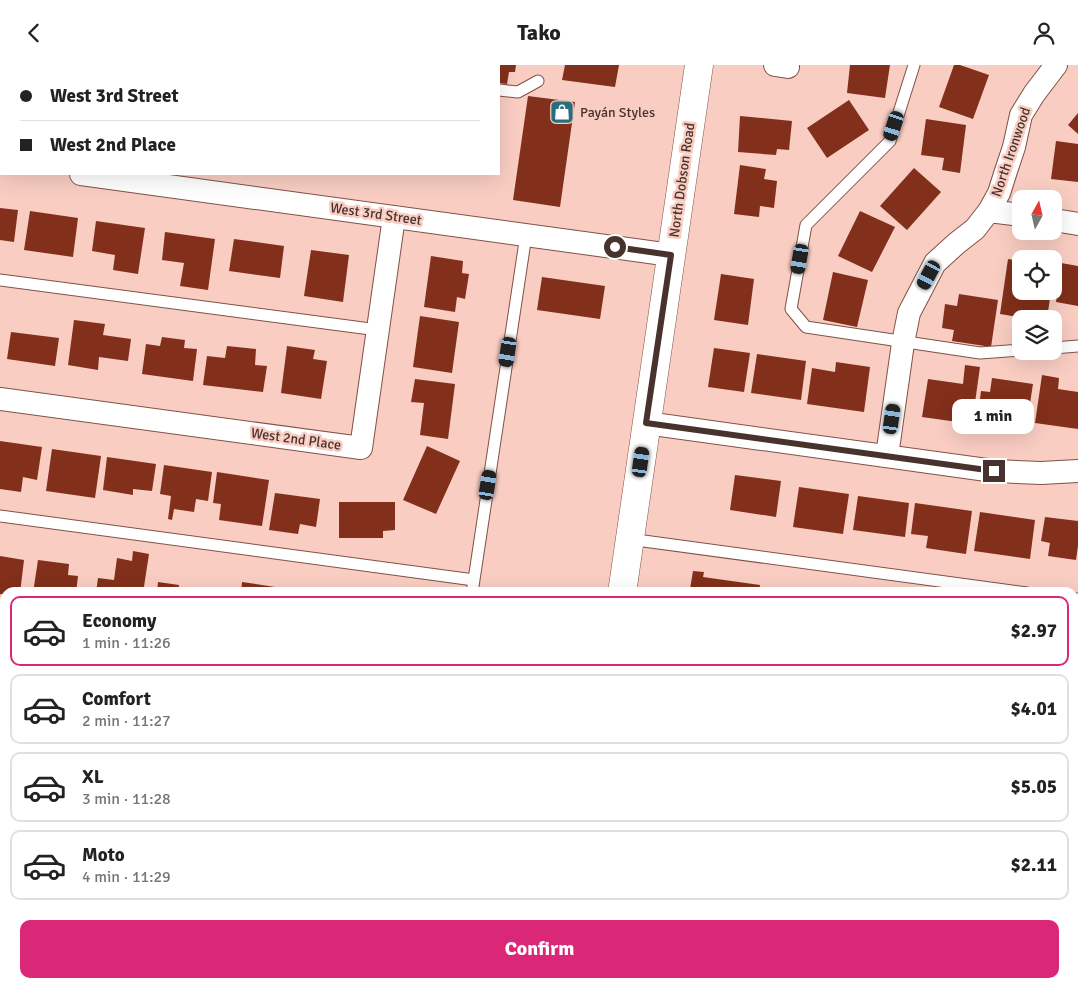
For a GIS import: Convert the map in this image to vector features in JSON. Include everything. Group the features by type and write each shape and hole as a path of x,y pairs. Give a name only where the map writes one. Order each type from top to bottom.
{"main road":[{"name":"North Dobson Road","path":"623,587 699,65"}],"street":[{"name":"North Ironwood","path":"887,456 903,343 910,313 935,263 956,243 975,229 989,211 999,193 1014,147 1021,115 1056,65"},
{"name":"West 3rd Street","path":"88,175 671,255"},
{"path":"989,211 1012,214"},
{"name":"West 2nd Place","path":"0,399 361,448 394,217"},
{"path":"1062,221 1078,223"},
{"path":"646,423 994,471 1041,473 1078,471"}],"lane":[{"path":"914,65 890,141 806,225 791,309 806,327 980,353 1012,351"},
{"path":"500,90 518,92 538,81"},
{"path":"473,587 526,235"},
{"path":"0,280 378,330"},
{"path":"1062,347 1078,346"},
{"path":"0,516 474,580"},
{"path":"629,539 983,587"}],"building":[{"path":"500,65 516,65 515,72 509,72 507,84 500,83"},
{"path":"565,65 619,65 615,87 562,80"},
{"path":"850,65 890,65 885,98 847,93"},
{"path":"954,65 960,65 989,75 973,119 939,107"},
{"path":"528,96 575,102 560,207 513,200"},
{"path":"849,100 869,130 827,158 807,128"},
{"path":"1078,113 1078,134 1068,125"},
{"path":"740,116 792,121 789,150 777,149 776,155 738,152"},
{"path":"926,119 966,125 960,173 942,170 944,158 921,155"},
{"path":"1056,141 1078,144 1078,182 1051,179"},
{"path":"740,165 766,169 764,179 777,181 774,208 760,206 759,217 734,214"},
{"path":"914,168 941,192 907,230 880,206"},
{"path":"0,208 18,210 14,242 0,240"},
{"path":"30,211 78,218 73,257 24,250"},
{"path":"860,211 895,227 872,272 838,256"},
{"path":"96,221 145,228 138,274 113,270 115,255 92,251"},
{"path":"165,232 215,239 208,290 180,286 184,263 162,260"},
{"path":"234,239 284,246 280,278 229,271"},
{"path":"311,250 349,255 343,302 304,296"},
{"path":"431,256 463,261 462,273 469,274 465,299 457,297 455,312 424,307"},
{"path":"1008,259 1012,260 1012,300 1050,300 1048,310 1012,310 1012,316 1000,314"},
{"path":"1062,263 1078,266 1078,306 1056,302 1056,300 1062,300"},
{"path":"833,272 868,280 857,327 823,320"},
{"path":"721,274 754,279 748,325 714,320"},
{"path":"542,277 605,286 600,319 537,310"},
{"path":"959,294 998,300 991,347 952,341 954,330 942,328 945,304 957,306"},
{"path":"420,316 459,322 452,373 413,367"},
{"path":"74,320 105,324 103,335 131,339 128,361 99,357 98,370 68,365"},
{"path":"11,332 59,338 55,366 7,359"},
{"path":"162,337 185,340 184,348 197,349 193,381 142,374 146,344 160,346"},
{"path":"227,346 256,349 255,365 267,366 263,392 203,385 207,356 225,358"},
{"path":"287,346 315,350 313,359 327,361 321,399 281,393"},
{"path":"714,348 750,353 744,392 708,387"},
{"path":"757,354 806,361 801,400 751,393"},
{"path":"836,362 870,367 864,412 807,404 812,368 835,372"},
{"path":"965,365 980,367 972,424 922,417 928,379 963,384"},
{"path":"1042,375 1059,378 1058,389 1078,392 1078,429 1035,423"},
{"path":"992,378 1033,384 1026,429 977,422 981,391 990,392"},
{"path":"415,379 455,384 448,439 420,435 424,403 411,402"},
{"path":"0,441 42,447 37,480 23,477 21,492 0,489"},
{"path":"427,446 460,461 436,514 403,500"},
{"path":"52,449 101,456 95,498 46,491"},
{"path":"107,457 156,464 152,491 133,489 133,495 103,490"},
{"path":"164,465 212,472 208,501 196,499 194,512 174,509 172,520 168,519 171,496 160,494"},
{"path":"217,472 269,480 262,526 219,520 221,504 213,503"},
{"path":"735,475 781,481 776,517 730,510"},
{"path":"799,487 849,494 843,534 793,527"},
{"path":"275,493 320,499 316,527 300,524 298,534 269,530"},
{"path":"858,496 909,503 905,537 853,530"},
{"path":"339,502 395,502 395,530 383,531 383,538 339,538"},
{"path":"915,503 972,511 966,554 926,548 928,536 911,534"},
{"path":"980,512 1035,520 1030,559 974,551"},
{"path":"1045,517 1078,521 1076,560 1048,556 1050,543 1041,541"},
{"path":"133,551 149,554 144,587 97,587 98,578 114,580 117,558 132,561"},
{"path":"0,556 24,560 21,587 0,587"},
{"path":"38,560 69,564 68,575 78,576 77,587 34,587"},
{"path":"693,571 704,572 703,577 760,585 760,587 690,587"},
{"path":"158,582 179,585 179,587 158,587"},
{"path":"242,582 275,587 242,587"}],"place":[{"name":"Payán Styles","path":"562,112"}],"route":[{"path":"615,247 671,255 646,423 994,471"}]}
